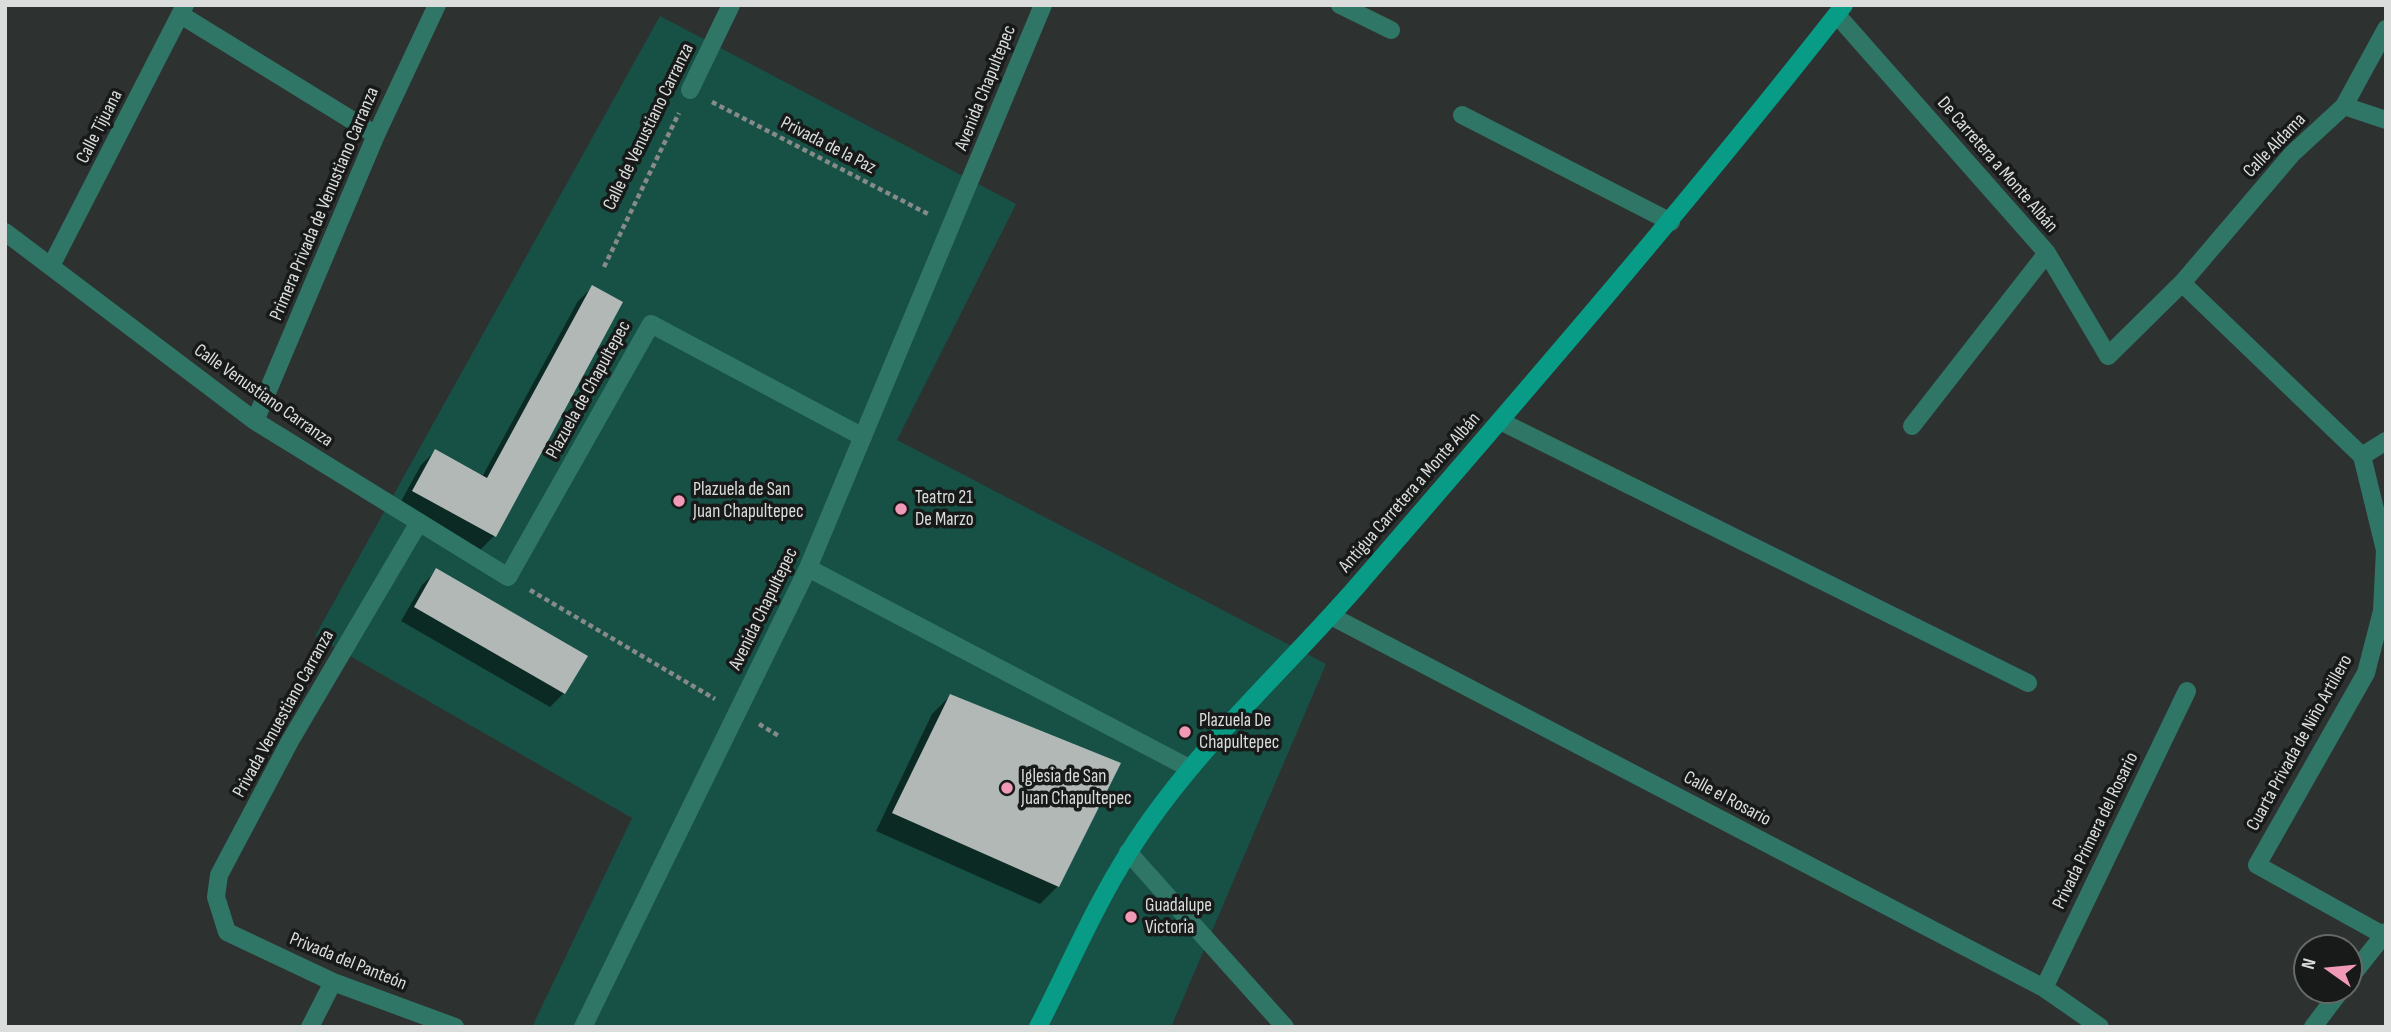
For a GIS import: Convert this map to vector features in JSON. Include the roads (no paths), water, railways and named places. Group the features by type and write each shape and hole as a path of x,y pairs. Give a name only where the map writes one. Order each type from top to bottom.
{"street":[{"name":"Primera Privada de Venustiano Carranza","path":"255,421 376,135 437,5"},
{"name":"Calle de Venustiano Carranza","path":"690,90 731,5"},
{"name":"Avenida Chapultepec","path":"583,1027 807,568 953,226 1043,5"},
{"path":"1340,5 1391,30"},
{"path":"183,10 376,135"},
{"name":"Calle Tijuana","path":"51,266 183,10"},
{"name":"Antigua Carretera a Monte Albán","path":"1038,1027 1128,852 1189,768 1331,616 1500,421 1671,222 1841,10"},
{"name":"De Carretera a Monte Albán","path":"1841,10 2046,253 2108,356"},
{"name":"Calle Aldama","path":"2108,356 2182,283 2292,154 2344,106 2386,29"},
{"path":"2344,106 2386,120"},
{"path":"1462,115 1671,222"},
{"name":"Calle Venustiano Carranza","path":"5,232 255,421 418,524 508,577"},
{"path":"1912,426 2046,253"},
{"path":"2182,283 2362,456 2386,441"},
{"name":"Plazuela de Chapultepec","path":"508,577 651,324 863,437"},
{"path":"1500,421 2028,683"},
{"name":"Cuarta Privada de Niño Artillero","path":"2362,456 2385,551 2382,611 2366,673 2257,865 2384,934"},
{"name":"Privada Venuestiano Carranza","path":"226,932 216,897 219,875 290,741 418,524"},
{"path":"807,568 1189,768"},
{"name":"Calle el Rosario","path":"1331,616 2044,988 2100,1027"},
{"name":"Privada Primera del Rosario","path":"2044,988 2187,691"},
{"path":"1128,852 1285,1027"},
{"name":"Privada del Panteón","path":"226,932 333,982 455,1027"},
{"path":"2363,961 2384,934"},
{"path":"310,1027 333,982"},
{"path":"2313,1027 2330,1004"}],"place":[{"name":"Plazuela de San Juan Chapultepec","path":"679,501"},
{"name":"Teatro 21 De Marzo","path":"901,509"},
{"name":"Plazuela De Chapultepec","path":"1185,732"},
{"name":"Iglesia de San Juan Chapultepec","path":"1007,788"},
{"name":"Guadalupe Victoria","path":"1131,917"}]}
